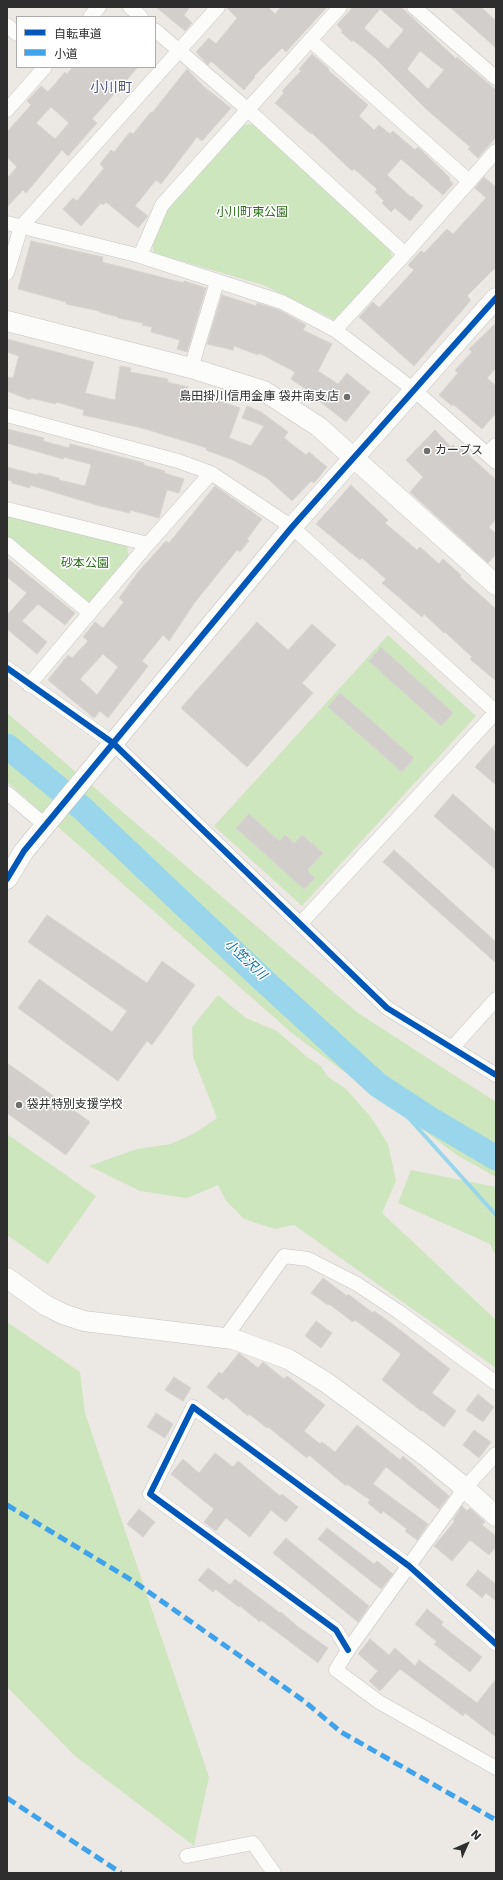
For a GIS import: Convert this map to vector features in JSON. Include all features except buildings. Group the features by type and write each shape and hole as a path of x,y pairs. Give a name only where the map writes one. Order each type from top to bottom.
{"street":[{"path":"91,16 99,7"},
{"path":"130,7 140,16"},
{"path":"7,273 21,226 218,7"},
{"path":"140,256 162,205 340,7"},
{"path":"414,7 496,78"},
{"path":"7,25 16,33"},
{"path":"156,31 247,109 405,254"},
{"path":"310,40 468,181"},
{"path":"7,110 44,68"},
{"path":"335,330 405,254 496,151"},
{"path":"7,223 140,256 282,302 335,330 414,390 493,454"},
{"path":"191,368 217,282"},
{"path":"7,879 24,851 45,825 292,527 496,298"},
{"path":"7,321 191,368 264,391 320,427 496,584"},
{"path":"7,415 178,461 211,473 292,527 496,712 300,924"},
{"path":"30,685 148,544 211,473"},
{"path":"7,509 148,544"},
{"path":"7,544 90,613"},
{"path":"7,668 109,747 300,924 387,1008 496,1075"},
{"path":"7,793 45,825"},
{"path":"452,1048 496,999"},
{"path":"225,1338 284,1256 308,1259 369,1292 399,1312 496,1384"},
{"path":"7,1278 45,1305 63,1314 84,1321 233,1339 288,1359 306,1370 427,1457 496,1516"},
{"path":"348,1650 336,1630 150,1494 193,1407 409,1566 496,1644"},
{"path":"496,1454 465,1488 348,1650 336,1670 379,1702 496,1768"},
{"path":"187,1856 252,1843 274,1873"}],"green space":[{"name":"小川町東公園","path":"253,124 391,250 392,259 335,320 263,285 154,253 152,244 168,209 243,125"},
{"name":"砂本公園","path":"7,515 127,546 129,558 89,604 7,538"},
{"path":"388,635 476,716 302,906 214,826"},
{"path":"7,713 358,1013 496,1102 496,1177 457,1155 293,1034 7,782"},
{"path":"218,995 246,1018 277,1031 307,1057 321,1066 327,1076 346,1089 370,1116 388,1144 396,1181 382,1213 496,1320 496,1368 294,1225 275,1229 244,1219 226,1201 218,1185 187,1198 140,1191 89,1166 137,1149 171,1144 195,1133 217,1118 193,1057 192,1027"},
{"path":"7,1134 96,1196 48,1264 7,1235"},
{"path":"411,1170 496,1187 496,1256 490,1244 398,1203"},
{"path":"7,1322 80,1372 85,1413 209,1777 194,1846 75,1756 7,1687"}],"waterway":[{"name":"小笠沢川","path":"7,746 82,808 260,977 378,1085 430,1119 496,1158"},
{"path":"380,1086 496,1215"}],"marked path":[{"path":"7,1505 133,1581 304,1701 341,1732 496,1820"},
{"path":"7,1798 121,1873"}],"cycle path":[{"path":"7,879 24,851 292,527 496,298"},
{"path":"7,668 113,743 387,1008 496,1075"},
{"path":"348,1650 336,1630 150,1494 193,1407 409,1566 496,1644"}],"place":[{"name":"島田掛川信用金庫 袋井南支店","path":"347,397"},
{"name":"カーブス","path":"427,451"},
{"name":"袋井特別支援学校","path":"19,1105"}],"district":[{"name":"小川町","path":"111,88"}]}
